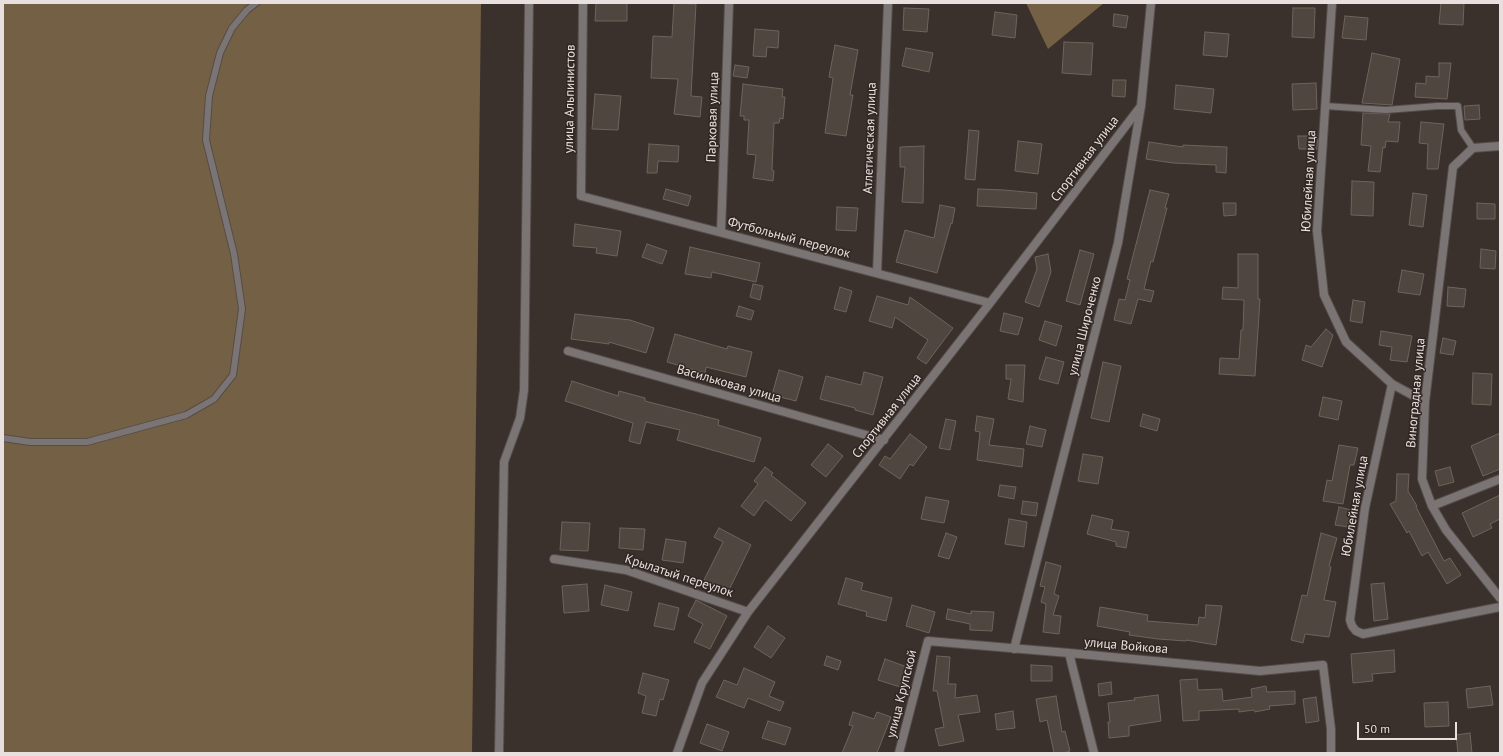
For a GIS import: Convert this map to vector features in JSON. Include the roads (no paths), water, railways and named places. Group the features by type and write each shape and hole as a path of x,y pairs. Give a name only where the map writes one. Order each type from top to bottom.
{"street":[{"path":"499,753 504,462 520,418 524,390 529,3"},
{"name":"улица Альпинистов","path":"581,196 583,3"},
{"name":"Парковая улица","path":"721,232 729,3"},
{"name":"Атлетическая улица","path":"877,273 888,3"},
{"name":"улица Широченко","path":"1014,649 1118,243 1140,106 1151,3"},
{"name":"Юбилейная улица","path":"1332,3 1317,231 1324,295 1346,342 1392,384 1425,402"},
{"name":"Спортивная улица","path":"676,753 702,683 748,612 884,440 1140,106"},
{"path":"1473,148 1500,146"},
{"name":"Виноградная улица","path":"1473,148 1453,167 1425,402 1422,479 1432,506 1446,530 1500,598"},
{"name":"Футбольный переулок","path":"581,196 990,303"},
{"name":"Васильковая улица","path":"568,351 884,440"},
{"name":"Юбилейная улица","path":"1392,384 1365,508 1350,620 1352,626 1356,631 1364,634 1500,607"},
{"path":"1432,506 1500,479"},
{"name":"Крылатый переулок","path":"554,559 626,570 748,612"},
{"name":"улица Войкова","path":"928,641 1260,670 1322,666 1331,729 1331,753"},
{"name":"улица Крупской","path":"899,753 928,641"},
{"path":"1069,653 1094,753"}],"lane":[{"path":"3,438 30,442 87,442 186,415 214,399 233,375 242,309 234,254 206,140 209,96 220,53 232,28 247,10 256,3"},
{"path":"1325,106 1386,110 1458,106 1461,130 1473,148"}]}
